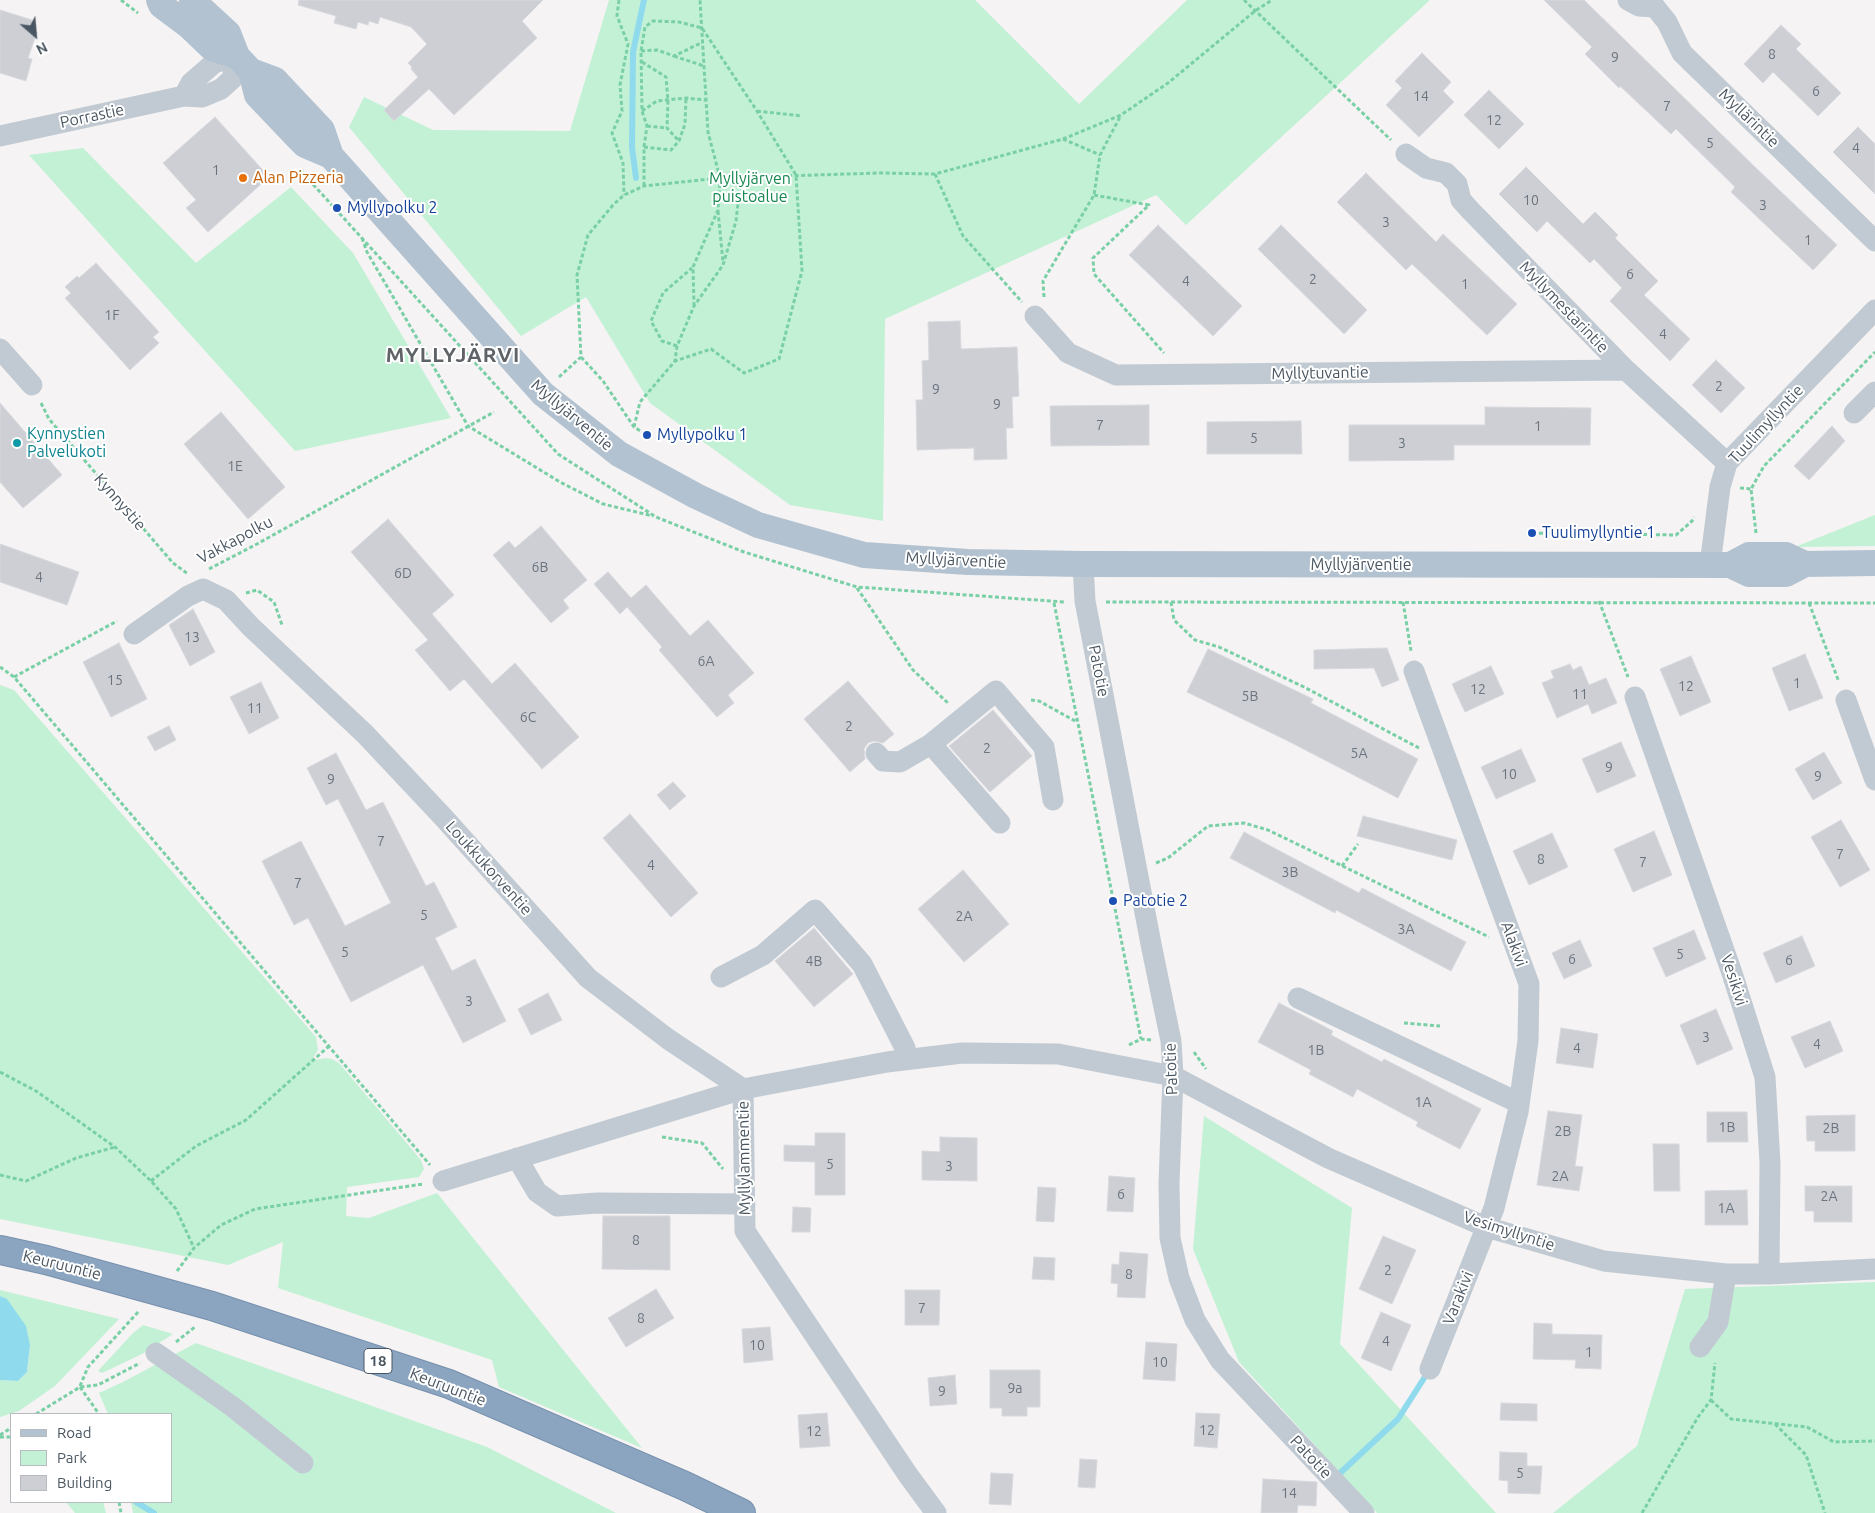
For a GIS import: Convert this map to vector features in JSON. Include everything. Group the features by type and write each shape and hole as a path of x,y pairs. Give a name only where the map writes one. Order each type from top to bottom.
{"highway":[{"name":"Keuruuntie","path":"0,1250 46,1260 212,1306 449,1384 685,1486 741,1513"}],"main road":[{"name":"Myllyjärventie","path":"159,0 161,5 189,26 212,48 275,80 322,130 331,156 543,394 618,454 696,496 758,525 864,555 968,562 1083,564 1720,565 1749,574 1761,564 1786,574 1805,564 1875,563"},
{"path":"192,0 228,33 244,64"}],"street":[{"name":"Myllärintie","path":"1628,0 1639,6 1655,7 1667,22 1682,53 1875,241"},
{"name":"Porrastie","path":"0,136 184,96 191,83 214,62 244,64"},
{"name":"Myllymestarintie","path":"1406,154 1426,168 1446,174 1457,184 1461,200 1626,370 1727,463"},
{"name":"Tuulimyllyntie","path":"1720,565 1720,487 1727,463 1875,310"},
{"name":"Myllytuvantie","path":"1040,322 1068,353 1116,375 1626,370"},
{"path":"0,349 32,385"},
{"path":"1854,413 1875,392"},
{"name":"Patotie","path":"1083,564 1086,602 1171,1041 1173,1076 1169,1183 1170,1238 1179,1278 1195,1320 1220,1360 1364,1513"},
{"name":"Loukkukorventie","path":"129,625 204,589 226,600 251,627 365,734 444,818 588,978 668,1039 743,1089"},
{"name":"Alakivi","path":"1414,671 1529,984 1528,1041 1519,1104 1494,1208 1486,1227"},
{"path":"876,753 883,761 900,762 932,744 996,691 1044,747 1053,800"},
{"name":"Vesikivi","path":"1635,696 1732,972 1765,1076 1770,1163 1769,1274"},
{"path":"1846,700 1875,780"},
{"path":"932,744 1000,823"},
{"path":"721,977 763,955 814,910 862,964 905,1048"},
{"path":"1298,998 1519,1104"},
{"name":"Myllylammentie","path":"936,1513 908,1475 745,1232 742,1204 743,1089 887,1062 962,1053 1058,1054 1173,1076"},
{"name":"Vesimyllyntie","path":"1173,1076 1328,1158 1486,1227 1604,1261 1726,1274 1875,1269"},
{"path":"443,1181 743,1089"},
{"path":"517,1158 537,1192 557,1206 597,1203 742,1204"},
{"name":"Varakivi","path":"1430,1369 1486,1227"},
{"path":"1707,1354 1718,1322 1726,1274"},
{"path":"156,1353 233,1407 303,1463"}],"path":[{"path":"619,0 617,16 628,44 620,85 622,111 612,133 623,163 624,195"},
{"path":"700,0 708,132 720,178 718,210 723,265"},
{"path":"1244,0 1406,154"},
{"path":"646,435 634,427 603,381 581,357 577,275 588,235 624,195 644,186 720,178 796,175 935,174 1062,139 1121,115 1168,83 1255,11 1272,0"},
{"path":"634,427 640,402 675,361 711,349 744,373 779,359 802,271 796,175 757,111 702,28 679,22 653,21 645,27 641,51 642,111 647,126 644,147 644,186"},
{"path":"674,56 703,42"},
{"path":"641,51 657,50 704,66"},
{"path":"641,62 666,77 668,101 667,128"},
{"path":"642,111 657,101 686,98 706,100"},
{"path":"644,147 671,150 679,141 685,124 686,98"},
{"path":"757,111 802,116"},
{"path":"1040,322 1043,281 1094,195 1100,155 1121,115"},
{"path":"647,126 667,128 679,141"},
{"path":"1062,139 1100,155"},
{"path":"935,174 963,236 1040,322"},
{"path":"675,361 677,346 694,306 723,265 736,221 740,177"},
{"path":"1094,195 1149,205 1093,258 1094,274 1183,375"},
{"path":"677,346 662,341 652,321 663,293 692,267 718,210"},
{"path":"361,235 367,252 468,426 560,482 604,504 656,517"},
{"path":"692,267 694,306"},
{"path":"1768,603 1753,517 1751,490 1764,466 1875,352"},
{"path":"559,377 581,357"},
{"name":"Kynnystie","path":"32,385 49,419 172,563 192,577"},
{"name":"Vakkapolku","path":"208,569 494,412"},
{"path":"1720,487 1751,490"},
{"path":"1526,533 1676,535 1692,521 1695,515"},
{"path":"857,587 913,670 964,717"},
{"path":"1599,601 1635,696"},
{"path":"1141,1039 1054,603 1599,601 1875,603"},
{"path":"1171,602 1174,620 1195,640 1219,647 1304,687 1419,748"},
{"path":"1403,602 1414,671"},
{"path":"1809,603 1846,700"},
{"path":"14,677 129,625"},
{"path":"0,667 14,677 443,1181"},
{"path":"1156,862 1168,858 1208,826 1244,823 1268,830 1517,951"},
{"path":"1342,866 1358,844"},
{"path":"151,1180 196,1146 246,1120 328,1046"},
{"path":"0,1072 36,1091 115,1146 151,1180 176,1209 194,1248"},
{"path":"657,1136 702,1143 731,1180 742,1204"},
{"path":"0,1175 26,1181 76,1158 115,1146"},
{"path":"175,1274 194,1248 221,1225 255,1209 443,1181"},
{"path":"38,1413 80,1387 88,1367 144,1307"},
{"path":"1707,1354 1711,1400 1731,1419 1807,1427 1834,1442 1875,1441"},
{"path":"80,1387 97,1413"},
{"path":"1642,1513 1698,1417 1711,1400"},
{"path":"1775,1424 1806,1455 1825,1513"}],"green space":[{"name":"Myllyjärven puistoalue","path":"609,0 975,0 1079,104 1187,0 1430,0 1186,225 1156,195 885,319 883,521 790,505 650,403 586,297 521,336 349,127 364,97 433,130 570,131"},
{"path":"83,148 196,263 291,187 353,253 451,418 295,451 29,155"},
{"path":"1875,515 1875,546 1795,547"},
{"path":"0,685 14,690 316,1037 318,1050 313,1058 316,1060 332,1059 339,1063 421,1160 424,1169 419,1177 347,1187 346,1216 369,1218 437,1193 642,1448 499,1387 492,1360 278,1288 283,1242 228,1265 0,1219"},
{"path":"1204,1116 1352,1208 1340,1344 1496,1513 1377,1513 1239,1362 1193,1249"},
{"path":"1875,1282 1875,1513 1553,1513 1637,1446 1685,1289"},
{"path":"0,1290 119,1319 55,1386 19,1411 0,1417 0,1380 18,1381 27,1372 30,1345 7,1300 0,1296"},
{"path":"143,1325 173,1334 142,1354 102,1373 98,1371 132,1334"},
{"path":"196,1343 487,1447 616,1513 133,1513 131,1503 172,1503 172,1413 108,1413 99,1393"},
{"path":"67,1503 103,1503 106,1513 75,1513"}],"water":[{"path":"0,1296 7,1299 26,1326 30,1345 27,1372 18,1381 0,1380"}],"building":[{"path":"299,0 543,0 522,21 537,38 454,115 429,89 394,121 384,110 418,77 408,63 427,44 411,27 380,17 378,24 369,21 368,25 358,22 356,29 334,23 336,16 298,5"},
{"path":"1544,0 1584,0 1837,245 1813,270 1731,192 1735,187 1676,129 1671,134 1620,86 1619,88 1585,54 1592,47"},
{"path":"0,10 32,20 29,29 37,32 28,58 32,59 26,81 0,73"},
{"path":"1781,25 1801,44 1796,49 1841,93 1818,116 1773,72 1763,83 1744,64"},
{"path":"1422,53 1451,82 1443,91 1454,102 1419,137 1386,105 1402,88 1395,81"},
{"path":"1489,90 1524,124 1499,149 1464,115"},
{"path":"215,117 269,177 208,232 186,208 196,200 163,163"},
{"path":"1858,127 1875,144 1875,194 1833,152"},
{"path":"1526,167 1583,224 1595,212 1618,235 1615,238 1658,281 1644,295 1690,339 1670,361 1610,301 1622,288 1594,259 1590,263 1547,221 1537,232 1499,194"},
{"path":"1366,173 1436,242 1443,234 1517,304 1487,335 1412,264 1406,270 1337,202"},
{"path":"1158,225 1242,306 1213,336 1129,255"},
{"path":"1281,225 1367,310 1344,334 1258,249"},
{"path":"96,263 159,332 153,337 159,343 130,370 65,298 71,293 65,287"},
{"path":"960,321 961,349 1017,347 1019,396 1012,397 1013,428 1006,428 1007,459 974,460 974,448 917,450 916,400 923,400 922,361 929,360 928,322"},
{"path":"1716,360 1745,388 1721,413 1692,385"},
{"name":"Kynnystien Palvelukoti","path":"0,403 62,475 23,508 0,482"},
{"path":"1149,405 1149,445 1051,446 1050,406"},
{"path":"1485,407 1591,408 1590,445 1454,445 1454,460 1349,461 1349,425 1485,425"},
{"path":"221,412 285,487 248,519 184,444"},
{"path":"1301,421 1302,454 1207,454 1207,422"},
{"path":"1832,426 1845,441 1809,480 1794,466"},
{"path":"388,519 454,595 432,614 492,684 515,663 579,737 542,769 464,679 450,691 415,650 428,640 351,552"},
{"path":"541,526 587,580 563,600 569,608 551,623 493,555 509,541 515,548"},
{"path":"0,544 79,572 67,605 0,582"},
{"path":"608,572 631,598 646,585 690,636 708,620 754,673 728,695 734,703 717,717 659,650 662,647 627,607 620,614 594,584"},
{"path":"193,609 215,652 190,666 169,625"},
{"path":"119,643 147,699 111,717 83,662"},
{"path":"1387,648 1399,680 1382,687 1374,668 1314,669 1314,650"},
{"path":"1208,649 1313,699 1311,703 1418,759 1398,798 1288,741 1187,692"},
{"path":"1805,654 1823,698 1789,711 1772,668"},
{"path":"1691,656 1711,702 1680,716 1660,669"},
{"path":"1570,664 1573,670 1581,666 1589,685 1606,678 1617,703 1592,714 1588,704 1557,718 1542,683 1554,678 1551,671"},
{"path":"1491,666 1504,694 1465,712 1452,684"},
{"path":"848,681 894,734 883,743 874,741 868,743 864,749 865,759 850,772 804,719"},
{"path":"261,682 279,718 249,734 230,697"},
{"path":"993,710 1032,756 990,792 949,746"},
{"path":"169,726 176,740 155,751 147,737"},
{"path":"1621,742 1636,776 1597,793 1582,759"},
{"path":"1521,749 1536,781 1496,799 1481,767"},
{"path":"1824,752 1842,783 1813,800 1795,769"},
{"path":"336,753 366,810 383,802 426,886 434,882 457,927 435,938 452,971 475,959 506,1021 463,1043 423,965 351,1002 308,918 294,925 262,861 301,841 345,926 391,903 338,799 326,805 307,768"},
{"path":"673,782 686,796 670,810 657,795"},
{"path":"630,814 698,893 671,917 603,838"},
{"path":"1363,816 1457,840 1452,860 1357,836"},
{"path":"1841,820 1870,870 1840,887 1811,837"},
{"path":"1654,831 1672,875 1633,892 1614,849"},
{"path":"1244,832 1359,893 1362,888 1466,942 1451,971 1336,910 1335,913 1230,858"},
{"path":"1552,833 1568,867 1529,885 1513,851"},
{"path":"963,870 1009,924 964,962 918,909"},
{"path":"814,928 853,974 814,1007 775,961"},
{"path":"1694,930 1706,959 1666,977 1653,948"},
{"path":"1802,936 1815,966 1776,983 1763,953"},
{"path":"1580,940 1592,966 1564,979 1552,953"},
{"path":"548,993 562,1020 531,1035 518,1009"},
{"path":"1279,1003 1333,1031 1331,1035 1382,1062 1384,1059 1481,1109 1460,1149 1416,1126 1418,1122 1357,1089 1353,1097 1309,1074 1311,1070 1258,1042"},
{"path":"1716,1009 1733,1049 1697,1065 1680,1025"},
{"path":"1830,1021 1843,1051 1805,1068 1791,1037"},
{"path":"1561,1028 1598,1034 1593,1068 1556,1063"},
{"path":"1548,1111 1582,1115 1575,1166 1583,1167 1579,1191 1537,1185"},
{"path":"1707,1112 1747,1112 1748,1142 1707,1142"},
{"path":"1855,1115 1855,1151 1815,1151 1815,1141 1807,1141 1806,1116"},
{"path":"815,1133 845,1133 845,1195 815,1195 815,1162 784,1161 784,1145 815,1146"},
{"path":"940,1137 977,1138 977,1181 922,1180 922,1151 940,1152"},
{"path":"1653,1144 1679,1144 1680,1191 1654,1191"},
{"path":"1109,1176 1135,1178 1133,1212 1107,1211"},
{"path":"1805,1186 1852,1186 1852,1222 1814,1222 1814,1211 1805,1211"},
{"path":"1038,1187 1056,1188 1054,1222 1036,1221"},
{"path":"1747,1190 1748,1225 1705,1225 1705,1191"},
{"path":"793,1207 811,1208 810,1232 792,1232"},
{"path":"603,1216 670,1216 670,1270 602,1269"},
{"path":"1383,1236 1416,1250 1392,1304 1359,1289"},
{"path":"1120,1252 1148,1254 1145,1298 1117,1297 1118,1284 1111,1283 1112,1264 1119,1265"},
{"path":"1034,1257 1055,1258 1054,1280 1032,1279"},
{"path":"656,1289 674,1318 626,1347 608,1318"},
{"path":"905,1290 940,1290 939,1325 905,1325"},
{"path":"1381,1312 1411,1325 1391,1371 1361,1358"},
{"path":"1534,1323 1552,1324 1552,1334 1602,1335 1601,1369 1575,1368 1576,1360 1533,1359"},
{"path":"770,1327 773,1360 744,1363 742,1329"},
{"path":"1146,1342 1177,1344 1175,1381 1143,1379"},
{"path":"990,1370 1040,1370 1040,1407 1027,1407 1027,1416 1002,1416 1002,1408 990,1408"},
{"path":"955,1375 957,1404 930,1406 928,1378"},
{"path":"1501,1403 1537,1404 1537,1421 1500,1420"},
{"path":"827,1413 830,1446 800,1448 798,1415"},
{"path":"1196,1413 1220,1414 1217,1448 1194,1446"},
{"path":"1500,1452 1527,1453 1527,1466 1542,1466 1540,1494 1508,1493 1508,1481 1499,1480"},
{"path":"1080,1459 1097,1460 1095,1488 1078,1487"},
{"path":"991,1473 1013,1474 1011,1505 989,1504"},
{"path":"1263,1479 1317,1482 1316,1506 1298,1505 1297,1513 1261,1513"}],"waterway":[{"path":"636,178 632,147 633,52 644,0"},
{"path":"1338,1475 1398,1419 1428,1372"},
{"path":"138,1503 154,1513"}],"place":[{"name":"Alan Pizzeria","path":"243,178"},
{"name":"Myllypolku 2","path":"337,208"},
{"name":"Myllypolku 1","path":"647,435"},
{"name":"Kynnystien Palvelukoti","path":"17,443"},
{"name":"Tuulimyllyntie 1","path":"1532,533"},
{"name":"Patotie 2","path":"1113,901"}],"district":[{"name":"MYLLYJÄRVI","path":"453,355"}]}
